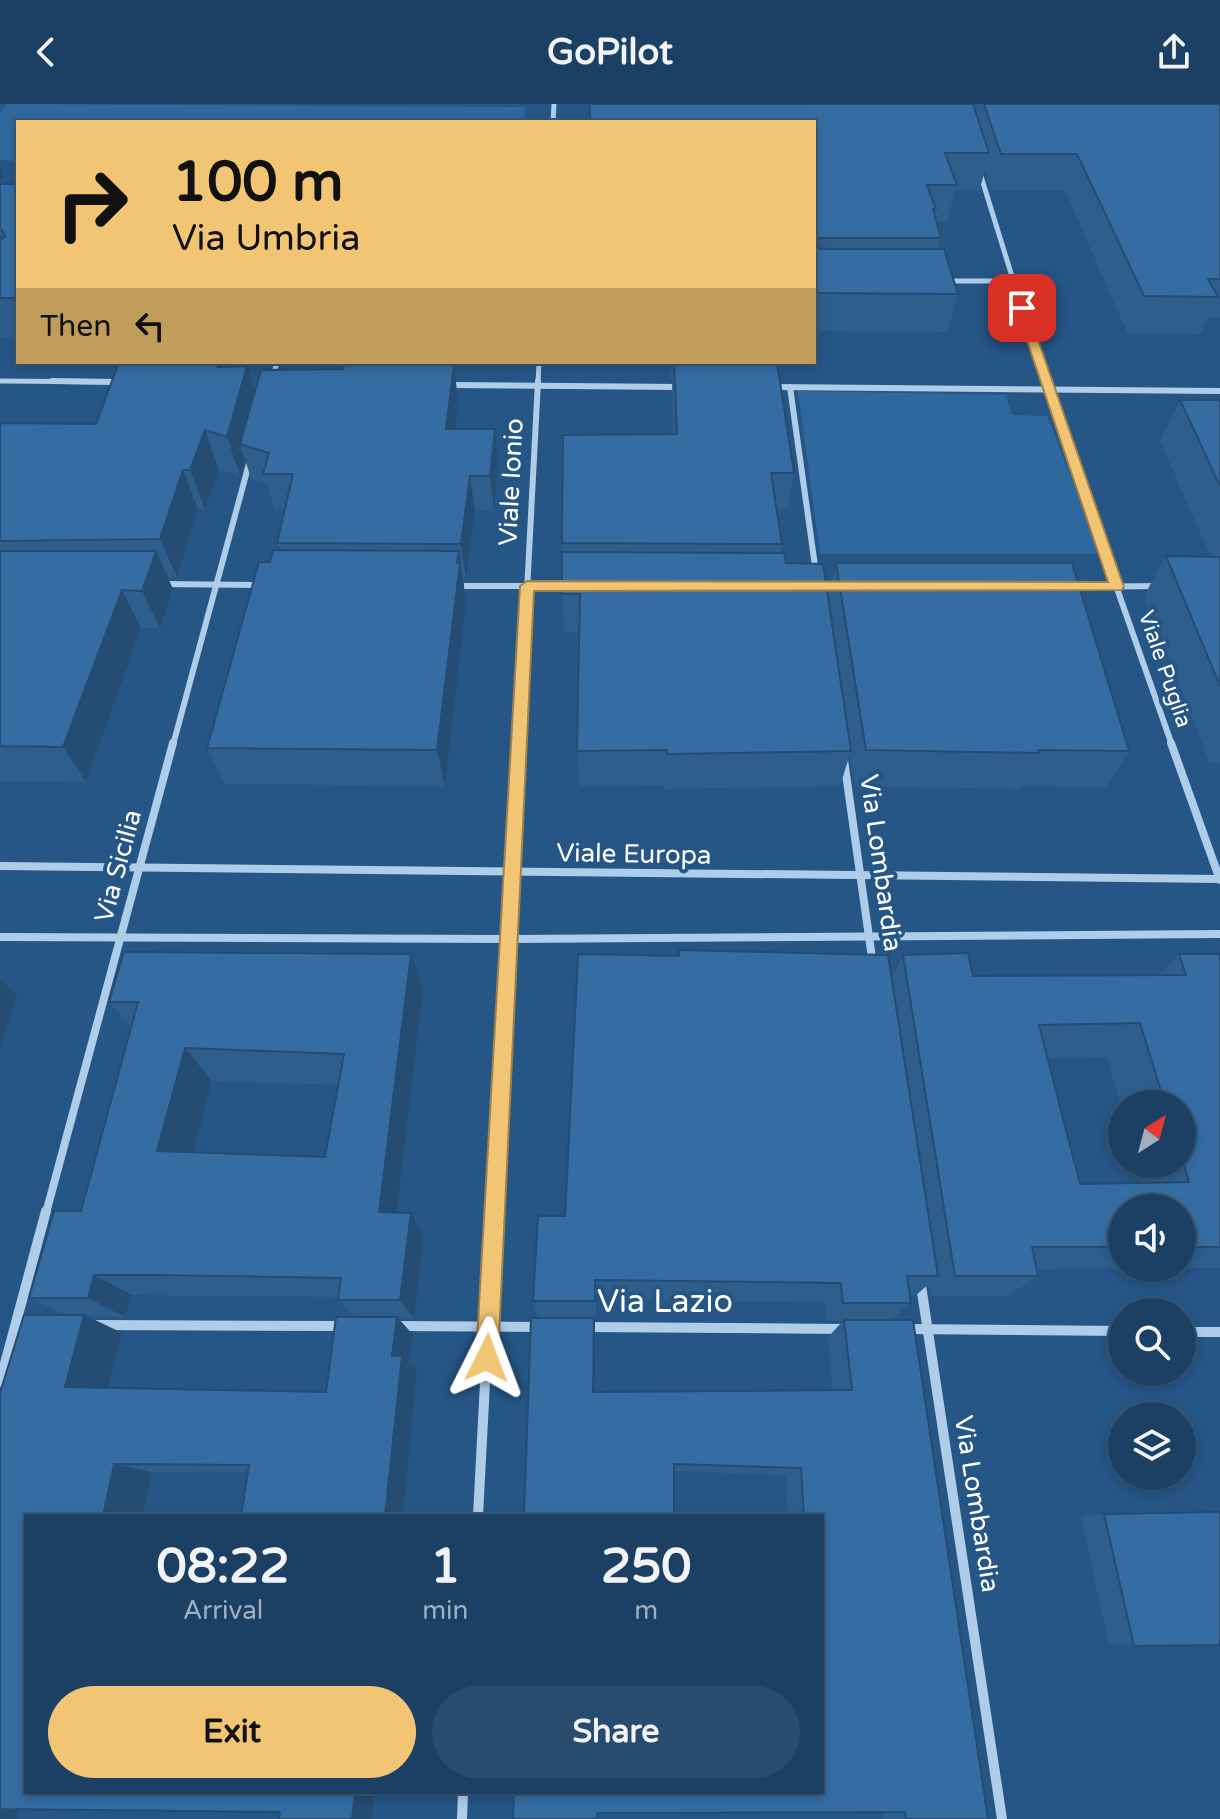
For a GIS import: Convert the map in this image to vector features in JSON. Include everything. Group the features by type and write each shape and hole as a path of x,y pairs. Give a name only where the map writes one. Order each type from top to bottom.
{"street":[{"name":"Viale Puglia","path":"977,163 1047,390 1220,880"},
{"path":"936,281 1013,281"},
{"path":"271,384 276,364"},
{"name":"Viale Ionio","path":"478,1514 539,364"},
{"path":"0,381 128,382"},
{"path":"444,385 695,387"},
{"path":"759,387 1220,391"},
{"path":"790,387 818,586"},
{"name":"Via Sicilia","path":"0,1382 251,455"},
{"path":"153,584 277,585"},
{"path":"449,586 573,586"},
{"path":"1054,587 1161,586"},
{"name":"Via Lombardia","path":"843,754 874,968"},
{"name":"Viale Europa","path":"0,866 1220,880"},
{"path":"0,937 510,939 1220,934"},
{"name":"Via Lombardia","path":"919,1267 1002,1819"},
{"path":"15,1324 31,1324"},
{"path":"78,1325 362,1326"},
{"path":"378,1326 551,1327"},
{"name":"Via Lazio","path":"567,1327 865,1329"},
{"path":"897,1329 1108,1331"},
{"path":"1196,1332 1220,1332"},
{"path":"462,1819 463,1794"}],"shaded area":[{"path":"6,104 525,107 525,120 16,120 16,161 0,160 0,114"},
{"path":"798,391 1006,395 1012,415 1047,416 1101,554 820,554"}],"building":[{"path":"590,104 973,104 989,153 945,153 957,185 927,185 936,209 933,209 941,238 820,238 816,241 816,120 590,120"},
{"path":"984,104 1220,104 1220,279 1208,279 1218,297 1144,296 1077,154 1001,154"},
{"path":"0,184 16,184 16,298 0,298 0,240 5,237 0,230"},
{"path":"816,244 820,249 944,249 958,294 816,293"},
{"path":"118,364 247,366 227,437 205,430 190,470 183,470 160,539 0,541 0,423 96,424"},
{"path":"674,364 777,364 794,473 771,473 782,544 562,543 563,435 677,434"},
{"path":"344,365 454,365 446,429 495,429 490,476 470,476 461,544 277,543 293,474 263,474 269,453 240,444 261,370 343,369"},
{"path":"1180,400 1220,400 1220,486"},
{"path":"273,550 459,551 437,750 207,748 259,562 270,562"},
{"path":"0,551 156,551 142,591 122,590 63,747 0,746"},
{"path":"562,552 784,553 786,563 823,564 851,751 667,754 667,750 577,751 580,594 562,594"},
{"path":"1166,556 1220,557 1220,686"},
{"path":"836,563 1072,563 1129,751 866,750"},
{"path":"679,950 888,955 938,1276 907,1276 911,1303 843,1303 841,1283 595,1280 595,1301 533,1301 538,1216 565,1216 578,954 679,956"},
{"path":"124,952 411,954 379,1212 411,1213 400,1300 338,1300 341,1278 156,1275 94,1275 88,1298 29,1298 54,1211 81,1211 138,1002 109,1002","holes":["185,1048 344,1054 325,1157 157,1151"]},
{"path":"968,953 973,976 1186,975 1179,954 1220,954 1220,1247 1196,1247 1196,1194 1108,1194 1108,1247 1032,1247 1038,1276 955,1276 903,955"},
{"path":"24,1315 84,1315 65,1387 326,1392 336,1317 397,1317 392,1356 402,1356 385,1514 241,1514 249,1465 114,1464 103,1514 24,1514 24,1794 355,1794 352,1819 279,1819 280,1812 0,1809 0,1393"},
{"path":"531,1318 594,1318 593,1392 852,1390 844,1320 913,1320 988,1819 906,1819 905,1812 597,1813 597,1819 513,1819 514,1794 824,1794 824,1514 804,1514 801,1468 674,1464 674,1514 524,1514"},
{"path":"1220,1512 1220,1645 1134,1646 1104,1514"}],"route":[{"path":"487,1358 527,586 1117,587 1047,390 1022,308"}]}
